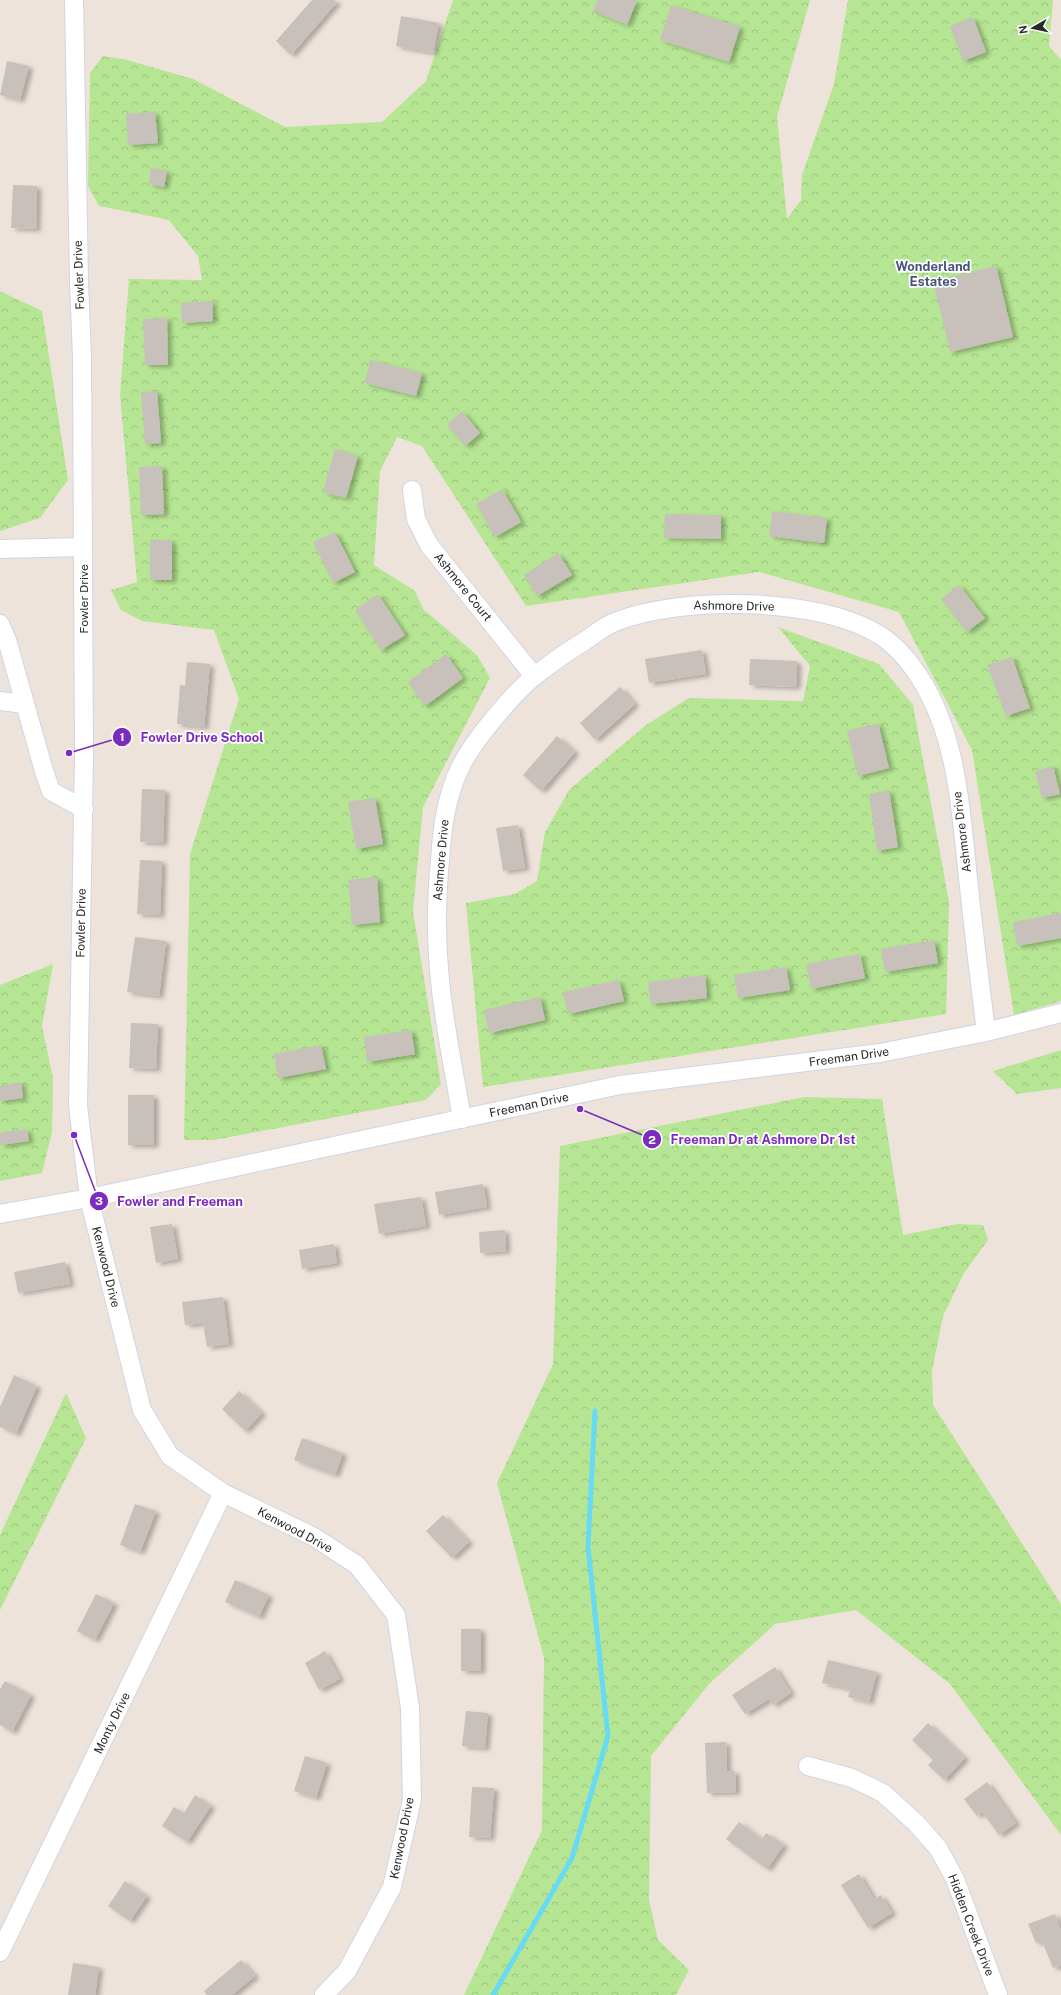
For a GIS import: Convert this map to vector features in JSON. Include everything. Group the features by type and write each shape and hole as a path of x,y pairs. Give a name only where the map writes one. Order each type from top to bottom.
{"street":[{"name":"Fowler Drive","path":"74,0 79,280 82,358 84,809 78,1106 89,1198"},
{"name":"Ashmore Court","path":"412,490 416,519 429,544 534,676"},
{"path":"0,549 83,547"},
{"name":"Ashmore Drive","path":"462,1119 443,1006 438,954 437,901 443,822 460,767 480,736 534,676 612,623 642,612 676,606 715,604 786,608 846,619 877,633 904,655 921,680 939,715 955,769 986,1032"},
{"path":"0,624 51,791 84,809"},
{"path":"0,701 24,704"},
{"name":"Freeman Drive","path":"0,1214 89,1198 620,1085 880,1053 986,1032 1061,1013"},
{"name":"Kenwood Drive","path":"89,1198 142,1410 170,1456 223,1494 314,1537 357,1565 396,1615 410,1708 412,1800 392,1887 347,1971 324,1995"},
{"name":"Monty Drive","path":"0,1952 223,1494"},
{"name":"Hidden Creek Drive","path":"808,1766 852,1778 883,1793 916,1823 938,1848 955,1879 998,1995"}],"green space":[{"path":"453,0 810,0 777,117 787,219 801,200 802,175 834,84 848,0 1053,0 1049,46 1061,60 1061,1001 1014,1015 972,750 899,612 759,572 526,606 422,446 397,437 380,471 374,565 415,591 423,609 477,655 490,678 423,807 413,911 441,1084 426,1100 214,1140 184,1140 190,854 239,699 214,630 142,621 121,610 111,590 137,582 120,395 129,279 202,280 198,256 169,220 99,206 88,186 90,73 103,56 127,60 193,79 285,127 382,122 426,81"},
{"path":"0,291 42,311 68,480 40,518 0,531"},
{"path":"778,627 879,664 913,705 949,902 946,1014 483,1087 466,903 515,894 537,881 545,832 569,790 646,725 689,698 803,701 810,666"},
{"path":"53,964 42,1026 53,1078 52,1132 42,1173 0,1181 0,985"},
{"path":"1061,1050 1061,1088 1017,1094 993,1071"},
{"path":"804,1097 882,1099 903,1235 957,1224 983,1225 988,1240 964,1273 943,1316 932,1371 933,1405 1061,1604 1061,1835 950,1684 856,1610 775,1624 709,1684 651,1756 649,1900 658,1940 689,1970 676,1995 464,1995 542,1830 544,1658 497,1483 553,1364 560,1146"},
{"path":"66,1393 86,1438 0,1610 0,1535"}],"building":[{"path":"312,0 334,0 337,2 291,55 276,41"},
{"path":"598,0 637,0 627,25 593,11"},
{"path":"671,5 740,27 729,62 660,40"},
{"path":"401,16 439,23 433,53 396,46"},
{"path":"973,17 986,52 963,61 950,26"},
{"path":"7,61 29,66 20,100 0,95"},
{"path":"155,112 158,143 128,145 126,114"},
{"path":"151,168 167,171 164,187 149,184"},
{"path":"13,185 37,186 36,229 11,228"},
{"path":"996,266 1013,337 950,352 933,281"},
{"path":"212,301 213,321 182,323 181,303"},
{"path":"167,318 168,365 145,365 143,319"},
{"path":"370,360 422,373 416,396 365,383"},
{"path":"157,391 161,443 145,444 141,392"},
{"path":"462,411 480,433 465,446 447,425"},
{"path":"335,449 358,456 346,498 323,492"},
{"path":"162,466 164,514 141,515 139,467"},
{"path":"502,489 521,522 495,537 476,504"},
{"path":"772,511 827,518 824,543 769,536"},
{"path":"665,514 721,515 721,539 664,538"},
{"path":"335,532 355,572 333,583 313,542"},
{"path":"150,540 172,540 172,580 150,580"},
{"path":"558,553 572,575 537,596 524,575"},
{"path":"959,585 985,618 967,632 941,599"},
{"path":"378,594 405,635 381,650 355,610"},
{"path":"702,650 706,674 649,683 645,659"},
{"path":"446,654 463,678 425,706 408,682"},
{"path":"1012,657 1030,708 1006,716 987,665"},
{"path":"750,659 797,661 796,687 749,685"},
{"path":"187,662 210,664 204,727 177,724 180,685 185,686"},
{"path":"620,687 635,704 595,740 580,723"},
{"path":"878,723 889,768 858,776 847,731"},
{"path":"557,736 575,752 541,791 523,775"},
{"path":"1053,766 1060,794 1042,798 1035,771"},
{"path":"142,789 165,790 163,843 140,842"},
{"path":"889,790 898,847 877,851 869,794"},
{"path":"375,798 383,844 356,849 348,802"},
{"path":"518,825 525,868 503,871 496,828"},
{"path":"140,860 162,861 160,915 137,914"},
{"path":"377,877 380,922 352,925 348,880"},
{"path":"1061,913 1061,938 1017,946 1013,922"},
{"path":"135,937 166,941 159,996 127,992"},
{"path":"934,940 938,963 885,972 881,949"},
{"path":"860,954 865,978 811,989 806,964"},
{"path":"786,967 790,990 738,998 734,975"},
{"path":"705,975 707,998 651,1004 648,982"},
{"path":"619,980 624,1001 568,1014 563,992"},
{"path":"540,997 545,1020 489,1033 484,1010"},
{"path":"131,1023 158,1024 156,1069 129,1068"},
{"path":"411,1030 415,1054 367,1062 364,1037"},
{"path":"321,1045 326,1069 278,1078 274,1054"},
{"path":"21,1082 23,1098 0,1101 0,1086"},
{"path":"128,1095 154,1095 154,1145 128,1145"},
{"path":"27,1129 29,1141 0,1145 0,1133"},
{"path":"483,1184 487,1207 439,1215 435,1192"},
{"path":"421,1197 426,1226 379,1234 374,1204"},
{"path":"172,1224 178,1259 156,1263 150,1227"},
{"path":"505,1230 506,1251 480,1253 479,1232"},
{"path":"334,1244 337,1263 302,1269 299,1250"},
{"path":"65,1262 70,1284 18,1293 14,1272"},
{"path":"223,1297 229,1344 207,1347 203,1323 185,1325 182,1302"},
{"path":"14,1375 37,1386 16,1434 0,1427 0,1407"},
{"path":"239,1391 262,1413 245,1431 222,1409"},
{"path":"302,1438 343,1453 335,1475 294,1460"},
{"path":"135,1504 156,1511 140,1552 120,1545"},
{"path":"443,1515 469,1542 452,1558 426,1531"},
{"path":"235,1580 269,1595 259,1617 225,1602"},
{"path":"96,1594 114,1603 95,1640 77,1631"},
{"path":"461,1629 481,1629 481,1671 461,1671"},
{"path":"325,1651 340,1679 319,1690 305,1663"},
{"path":"828,1660 877,1672 869,1702 848,1697 850,1689 822,1683"},
{"path":"775,1667 791,1693 773,1705 769,1699 745,1714 732,1695"},
{"path":"5,1681 31,1695 12,1732 0,1725 0,1689"},
{"path":"466,1711 488,1713 485,1748 462,1746"},
{"path":"928,1723 965,1758 944,1780 928,1765 933,1760 912,1740"},
{"path":"726,1742 727,1771 735,1771 736,1792 707,1793 705,1743"},
{"path":"305,1756 327,1763 316,1798 294,1791"},
{"path":"987,1782 1016,1823 999,1835 982,1812 977,1816 964,1799"},
{"path":"472,1787 494,1788 490,1838 469,1837"},
{"path":"195,1795 211,1806 187,1842 162,1826 174,1807 184,1813"},
{"path":"739,1822 762,1839 766,1833 784,1845 767,1869 726,1839"},
{"path":"859,1874 874,1899 881,1895 892,1913 868,1928 841,1885"},
{"path":"125,1881 147,1896 130,1921 108,1906"},
{"path":"1055,1914 1061,1931 1061,1965 1053,1968 1042,1941 1036,1943 1028,1924"},
{"path":"241,1960 255,1976 232,1995 207,1995 204,1991"},
{"path":"73,1963 99,1967 95,1995 68,1995"}],"waterway":[{"path":"493,1995 572,1858 608,1736 588,1547 595,1411"}],"place":[{"name":"Fowler Drive School","path":"69,753"},
{"name":"Freeman Dr at Ashmore Dr 1st","path":"580,1109"},
{"name":"Fowler and Freeman","path":"74,1135"}],"district":[{"name":"Wonderland Estates","path":"933,274"}]}
